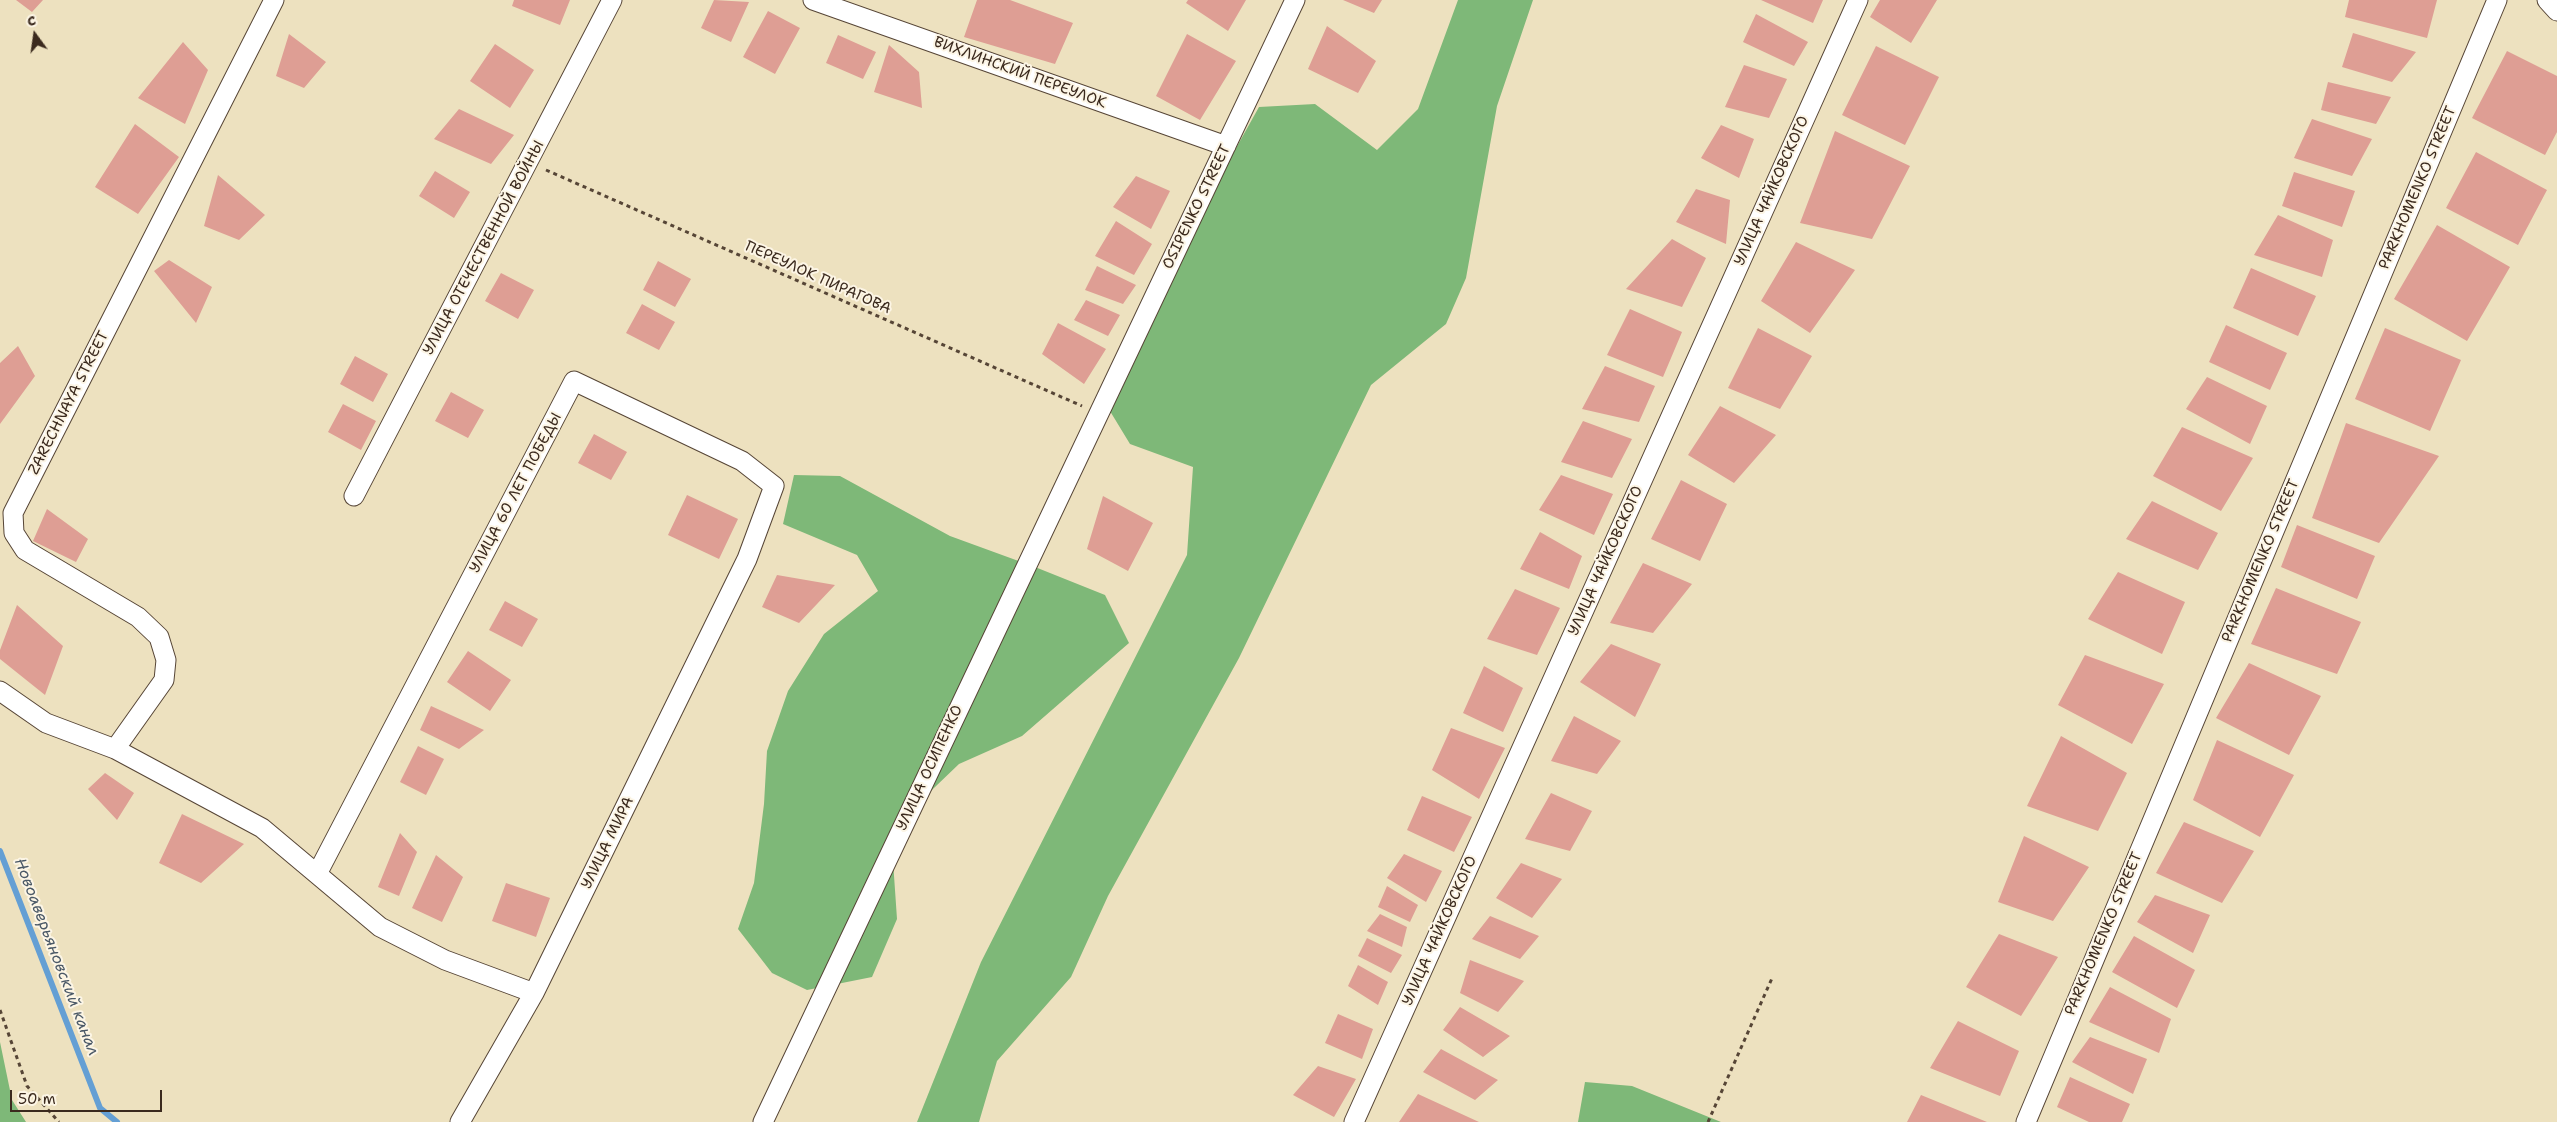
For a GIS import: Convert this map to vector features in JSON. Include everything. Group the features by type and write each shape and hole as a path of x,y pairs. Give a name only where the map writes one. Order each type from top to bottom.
{"street":[{"name":"ZARECHNAYA STREET","path":"115,749 164,680 166,660 159,637 138,617 25,550 14,533 14,513 274,0"},
{"name":"УЛИЦА ОТЕЧЕСТВЕННОЙ ВОЙНЫ","path":"354,496 529,163 612,0"},
{"name":"ВИХЛИНСКИЙ ПЕРЕУЛОК","path":"813,0 1226,146"},
{"name":"OSIPENKO STREET","path":"1098,413 1295,0"},
{"name":"УЛИЦА ЧАЙКОВСКОГО","path":"1354,1122 1858,0"},
{"name":"PARKHOMENKO STREET","path":"2026,1122 2497,0"},
{"path":"2546,0 2557,11"},
{"name":"УЛИЦА 60 ЛЕТ ПОБЕДЫ","path":"317,874 574,381 742,462 774,486 747,559"},
{"name":"УЛИЦА ОСИПЕНКО","path":"762,1122 1098,413"},
{"name":"УЛИЦА МИРА","path":"460,1122 534,993 747,559"},
{"path":"0,691 46,723 115,749 262,828 380,927 445,960 534,993"}],"path":[{"name":"ПЕРЕУЛОК ПИРАГОВА","path":"529,163 1098,413"},
{"path":"1708,1122 1773,976"},
{"path":"0,1010 27,1086 59,1122"}],"green space":[{"path":"1458,0 1533,0 1497,106 1466,278 1446,324 1371,385 1239,658 1108,896 1071,977 997,1061 979,1122 917,1122 981,962 1187,555 1193,467 1130,444 1099,393 1259,107 1315,104 1377,150 1418,109"},
{"path":"794,475 840,476 950,536 1105,595 1129,643 1022,736 959,764 911,810 893,861 897,919 872,977 807,990 772,973 738,929 754,883 764,804 767,751 788,691 824,634 878,591 857,555 783,524"},
{"path":"0,1042 12,1100 26,1122 0,1122"},
{"path":"1585,1082 1632,1086 1721,1122 1578,1122"}],"building":[{"path":"16,0 43,0 32,12"},
{"path":"514,0 570,0 560,25 512,6"},
{"path":"714,0 749,2 731,42 701,28"},
{"path":"977,0 1010,0 1073,23 1055,64 964,37"},
{"path":"1188,0 1246,0 1228,31 1186,3"},
{"path":"1343,0 1382,0 1374,13"},
{"path":"1761,0 1823,0 1813,23"},
{"path":"1880,0 1937,0 1911,43 1870,17"},
{"path":"2349,0 2437,0 2427,38 2345,17"},
{"path":"768,11 800,28 775,74 743,57"},
{"path":"1756,14 1808,42 1794,66 1743,42"},
{"path":"1327,26 1376,61 1358,93 1308,69"},
{"path":"2353,33 2416,52 2392,82 2342,67"},
{"path":"289,34 326,62 304,88 276,76"},
{"path":"1187,34 1236,61 1200,120 1156,96"},
{"path":"838,35 876,52 863,79 826,63"},
{"path":"183,42 208,70 185,124 138,98"},
{"path":"495,44 534,70 510,108 470,81"},
{"path":"889,45 919,72 922,108 874,92"},
{"path":"1876,46 1939,77 1905,145 1842,115"},
{"path":"2507,51 2557,76 2557,132 2545,155 2472,118"},
{"path":"1744,65 1787,79 1769,118 1725,107"},
{"path":"2328,82 2391,97 2376,124 2321,110"},
{"path":"459,109 514,135 491,164 434,139"},
{"path":"2312,119 2372,139 2352,176 2294,158"},
{"path":"135,124 179,157 138,214 95,187"},
{"path":"1721,125 1754,139 1739,178 1701,158"},
{"path":"1835,131 1910,166 1872,239 1800,223"},
{"path":"2476,152 2547,190 2518,245 2446,208"},
{"path":"435,171 470,192 454,218 419,196"},
{"path":"2294,172 2355,191 2342,227 2282,206"},
{"path":"218,175 265,215 239,240 204,226"},
{"path":"1136,176 1170,191 1151,229 1113,207"},
{"path":"1696,189 1730,200 1726,244 1676,222"},
{"path":"2278,215 2333,240 2322,277 2254,255"},
{"path":"1116,221 1152,244 1134,275 1095,256"},
{"path":"2437,225 2510,267 2467,341 2394,299"},
{"path":"1672,239 1706,258 1682,307 1626,289"},
{"path":"1796,242 1855,270 1810,333 1761,301"},
{"path":"169,260 212,287 196,323 154,271"},
{"path":"658,261 691,279 675,307 643,290"},
{"path":"1097,266 1136,285 1123,304 1085,290"},
{"path":"2251,268 2316,296 2298,336 2233,308"},
{"path":"501,273 534,290 518,319 485,301"},
{"path":"1086,300 1120,315 1108,336 1074,320"},
{"path":"642,304 675,322 659,350 626,333"},
{"path":"1630,309 1682,332 1663,377 1607,355"},
{"path":"1058,323 1106,349 1084,384 1042,354"},
{"path":"2226,325 2287,353 2270,390 2209,362"},
{"path":"1758,328 1812,356 1780,409 1728,388"},
{"path":"2385,328 2461,360 2430,431 2355,399"},
{"path":"18,346 35,376 0,424 0,363"},
{"path":"355,356 388,374 373,402 340,384"},
{"path":"1605,366 1655,386 1639,422 1582,409"},
{"path":"2207,377 2267,406 2250,444 2186,409"},
{"path":"451,392 484,410 468,438 435,421"},
{"path":"343,404 376,421 361,450 328,432"},
{"path":"1720,406 1776,435 1734,483 1688,455"},
{"path":"1583,421 1632,439 1612,478 1561,462"},
{"path":"2346,423 2439,456 2379,543 2312,518"},
{"path":"2182,427 2253,458 2221,511 2153,476"},
{"path":"594,434 627,452 611,480 578,463"},
{"path":"1561,475 1613,494 1594,535 1539,510"},
{"path":"1681,480 1727,504 1700,561 1651,539"},
{"path":"687,495 738,519 719,559 668,535"},
{"path":"1103,496 1153,523 1128,571 1087,549"},
{"path":"2152,501 2218,533 2198,570 2126,539"},
{"path":"47,509 88,539 76,562 33,541"},
{"path":"2297,525 2375,556 2357,599 2281,567"},
{"path":"1540,532 1582,556 1569,589 1520,569"},
{"path":"1643,563 1692,584 1653,633 1610,623"},
{"path":"2118,572 2185,602 2162,654 2088,619"},
{"path":"777,575 835,585 799,623 762,607"},
{"path":"2276,588 2361,622 2337,674 2251,644"},
{"path":"1515,589 1560,608 1537,655 1487,639"},
{"path":"505,601 538,619 522,647 489,630"},
{"path":"17,605 63,646 45,695 0,659 0,650"},
{"path":"1611,644 1661,664 1635,717 1580,682"},
{"path":"468,651 511,680 490,711 447,682"},
{"path":"2085,655 2164,684 2132,744 2058,705"},
{"path":"2249,663 2321,696 2289,755 2216,718"},
{"path":"1484,666 1523,688 1503,732 1463,713"},
{"path":"431,706 484,730 459,749 420,730"},
{"path":"1574,716 1621,741 1597,774 1551,761"},
{"path":"1451,728 1505,748 1479,799 1432,770"},
{"path":"2061,736 2127,773 2098,831 2027,806"},
{"path":"2217,740 2294,775 2260,837 2193,800"},
{"path":"418,746 444,759 426,795 400,782"},
{"path":"105,773 134,793 117,820 88,789"},
{"path":"1551,793 1592,811 1570,851 1525,839"},
{"path":"1422,796 1472,817 1454,852 1407,830"},
{"path":"182,814 244,844 201,883 159,863"},
{"path":"2184,822 2254,851 2222,903 2156,873"},
{"path":"400,833 417,852 399,896 378,887"},
{"path":"2024,836 2089,867 2053,921 1998,902"},
{"path":"1404,854 1442,871 1426,902 1387,878"},
{"path":"436,855 463,877 442,922 412,908"},
{"path":"1521,863 1562,879 1532,918 1496,898"},
{"path":"506,883 550,898 536,937 492,921"},
{"path":"1387,886 1418,905 1410,922 1378,907"},
{"path":"2155,895 2210,915 2193,953 2137,922"},
{"path":"1380,914 1407,927 1402,947 1367,931"},
{"path":"1490,916 1539,936 1520,959 1472,939"},
{"path":"1999,934 2058,957 2021,1016 1966,987"},
{"path":"2134,936 2195,970 2177,1008 2112,972"},
{"path":"1367,938 1402,955 1391,973 1358,956"},
{"path":"1470,960 1524,981 1498,1012 1460,993"},
{"path":"1358,965 1388,982 1378,1005 1348,986"},
{"path":"2110,987 2171,1019 2159,1053 2089,1022"},
{"path":"1460,1007 1510,1036 1483,1057 1443,1030"},
{"path":"1338,1014 1373,1029 1362,1059 1325,1043"},
{"path":"1958,1021 2019,1051 2000,1096 1930,1068"},
{"path":"2090,1037 2147,1059 2133,1094 2072,1062"},
{"path":"1441,1049 1498,1080 1475,1100 1423,1072"},
{"path":"1318,1066 1356,1079 1334,1117 1293,1095"},
{"path":"2070,1077 2130,1104 2122,1122 2089,1122 2057,1107"},
{"path":"1418,1094 1479,1122 1399,1122"},
{"path":"1921,1095 1987,1122 1907,1122"}],"waterway":[{"name":"Новоаверьяновский канал","path":"0,851 100,1108 117,1122"}]}
